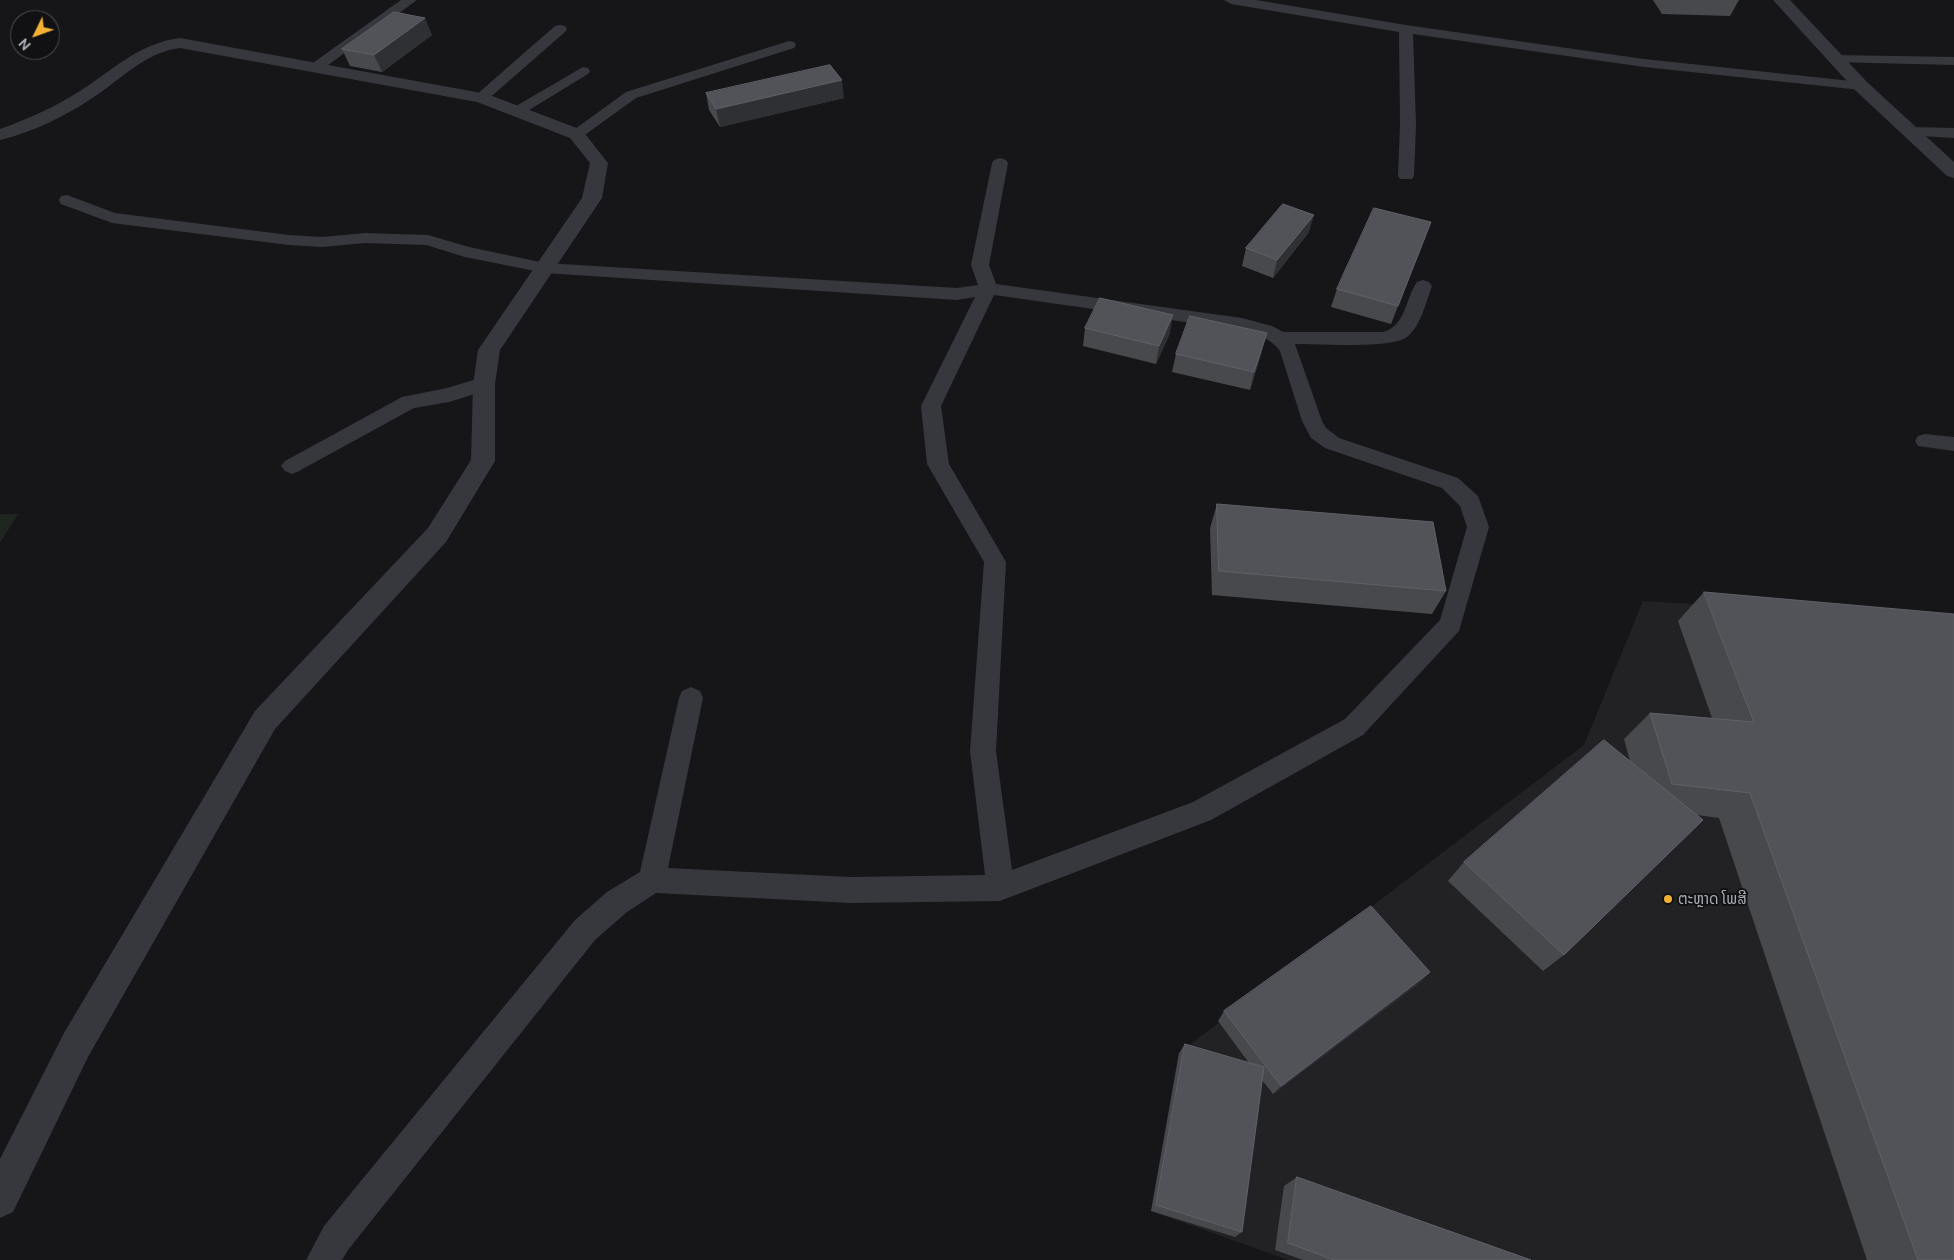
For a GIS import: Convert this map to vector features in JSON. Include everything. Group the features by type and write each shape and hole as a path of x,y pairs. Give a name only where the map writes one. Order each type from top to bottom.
{"street":[{"path":"1781,0 1861,86 1954,172"},
{"path":"0,135 22,127 86,95 152,49 167,43 180,43 481,98 576,134 599,162 592,198 489,350 484,384 483,461 437,534 265,720 76,1045 0,1199"}],"lane":[{"path":"315,68 410,0"},
{"path":"1231,0 1406,29 1644,63 1861,86"},
{"path":"481,98 560,29"},
{"path":"1406,29 1408,125 1406,176"},
{"path":"576,134 631,95 789,45"},
{"path":"1836,58 1954,61"},
{"path":"516,112 583,71"},
{"path":"1911,132 1954,133"},
{"path":"1000,163 980,265 988,289 931,406 938,464 996,562 983,751 1000,888"},
{"path":"66,200 112,218 289,240 322,242 365,238 428,240 465,252 545,268 956,294 988,289 1242,324 1265,330 1280,338 1289,349 1312,421 1318,433 1332,442 1450,483 1470,502 1478,527 1451,624 1354,727 1202,811 1000,888 851,890 652,880 617,902 585,930 342,1231 323,1260"},
{"path":"1280,338 1383,338 1399,334 1408,324 1423,286"},
{"path":"292,466 409,402 448,395 484,384"},
{"path":"1925,441 1954,444"},
{"path":"652,880 691,698"}],"shaded area":[{"path":"0,514 18,514 0,543"},
{"name":"ຕະຫຼາດ ໂພສີ","path":"1643,601 1954,620 1954,1260 1288,1260 1151,1211 1179,1053 1584,745"}],"building":[{"path":"394,12 425,18 374,55 342,49"},
{"path":"830,65 842,80 716,109 706,93"},
{"path":"1283,204 1314,215 1277,260 1246,248"},
{"path":"1374,208 1431,222 1398,306 1337,289"},
{"path":"1100,298 1173,315 1159,346 1085,328"},
{"path":"1190,316 1267,333 1254,372 1176,354"},
{"path":"1217,504 1433,522 1446,591 1219,571"},
{"path":"1704,592 1954,614 1954,1260 1918,1260 1750,793 1672,784 1650,713 1753,722"},
{"path":"1604,740 1703,820 1564,955 1464,862"},
{"path":"1371,906 1430,972 1281,1086 1224,1011"},
{"path":"1185,1044 1264,1067 1242,1232 1156,1205"},
{"path":"1297,1177 1531,1260 1334,1260 1288,1243"}],"place":[{"name":"ຕະຫຼາດ ໂພສີ","path":"1668,899"}]}
